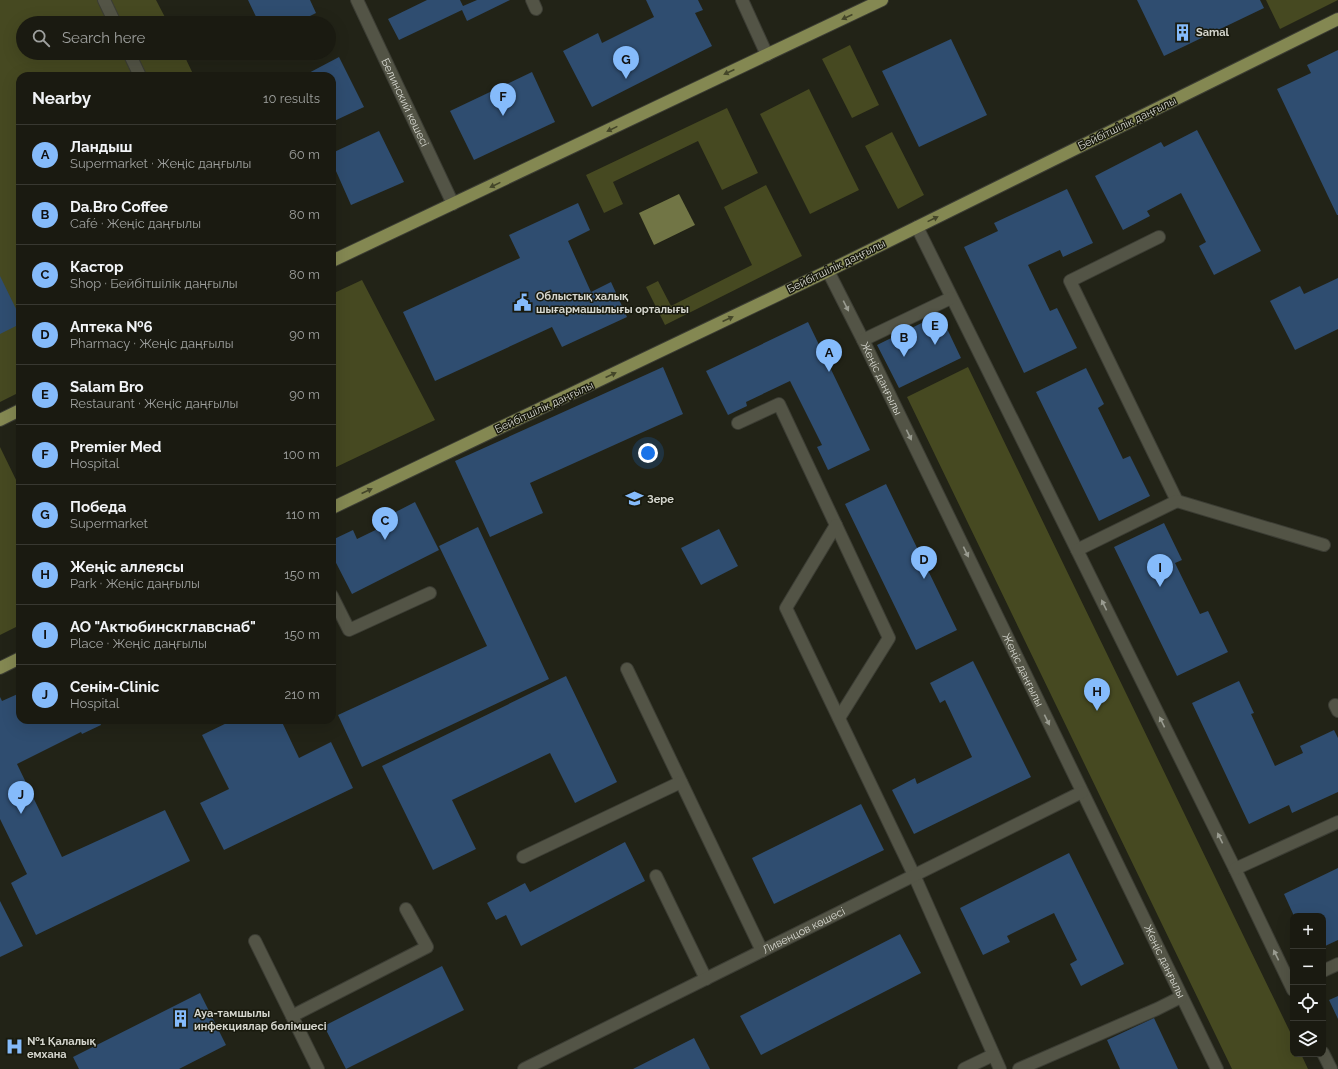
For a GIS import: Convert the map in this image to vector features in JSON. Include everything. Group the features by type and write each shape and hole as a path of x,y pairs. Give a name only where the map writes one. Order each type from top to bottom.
{"main road":[{"path":"336,259 882,0"},
{"name":"Бейбітшілік даңғылы","path":"336,506 828,271 1338,19"},
{"path":"0,420 16,412"},
{"path":"0,668 16,660"}],"street":[{"path":"104,0 112,16"},
{"name":"Белинский көшесі","path":"357,0 454,204"},
{"path":"742,0 767,55"},
{"path":"132,60 138,72"},
{"path":"916,227 1235,869 1291,985"},
{"path":"1159,237 1070,281 1177,501"},
{"name":"Жеңіс даңғылы","path":"828,271 863,340 1217,1069"},
{"path":"863,340 951,298"},
{"path":"738,423 779,404 889,638 839,718"},
{"path":"1077,550 1177,501 1324,545"},
{"path":"836,525 786,608 914,875 1000,1069"},
{"path":"336,604 348,630 430,593"},
{"path":"627,669 762,951"},
{"path":"523,857 681,782"},
{"name":"Ливенцов көшесі","path":"524,1069 544,1065 706,979 1082,792"},
{"path":"1235,869 1338,822"},
{"path":"656,876 706,979"},
{"path":"292,1016 427,947 406,909"},
{"path":"255,941 318,1069"},
{"path":"1326,970 1338,964"},
{"path":"1019,1069 1181,997"},
{"path":"964,1069 993,1055"},
{"path":"1325,1057 1331,1069"}],"shaded area":[{"path":"0,0 156,0 164,16 16,16 16,60 186,60 192,72 16,72 16,394 0,402"},
{"path":"1266,0 1338,0 1280,29"},
{"path":"850,45 879,105 852,118 822,59"},
{"path":"809,89 859,190 810,214 760,114"},
{"path":"727,108 758,173 722,190 698,141 613,182 623,204 604,213 586,175"},
{"path":"892,132 924,195 898,209 865,146"},
{"path":"766,185 802,256 665,325 646,287 658,281 671,306 752,265 724,207"},
{"path":"679,194 695,225 654,245 639,213"},
{"path":"362,280 435,420 336,467 336,292"},
{"path":"968,367 1290,1032 1290,1057 1302,1057 1308,1069 1232,1069 907,397"},
{"path":"0,447 16,480 16,627 0,635"}],"building":[{"path":"248,0 310,0 316,13 310,16 256,16"},
{"path":"427,0 460,0 463,6 477,0 510,0 467,21 462,10 399,40 388,19"},
{"path":"646,0 698,0 703,10 695,13 712,46 592,107 563,51 598,33 602,43 654,17"},
{"name":"Samal","path":"1137,0 1260,0 1264,8 1164,56"},
{"path":"951,39 987,115 919,147 882,71"},
{"path":"1338,50 1337,215 1277,89 1311,73 1307,65"},
{"path":"339,57 364,107 336,120 336,72 311,72 336,60"},
{"path":"532,72 555,122 474,160 450,111"},
{"path":"1197,130 1261,251 1214,275 1199,246 1206,242 1181,193 1147,211 1150,216 1123,230 1095,176 1161,142 1164,147"},
{"path":"379,131 404,182 351,205 336,171 336,151"},
{"path":"1067,189 1093,243 1063,257 1060,250 1028,265 1050,311 1057,308 1077,348 1024,373 964,247 998,231 994,223"},
{"name":"Облыстық халық шығармашылығы орталығы","path":"578,203 590,230 568,241 591,292 611,282 627,317 562,347 552,327 435,381 403,312 520,258 509,235"},
{"path":"0,276 16,309 16,326 0,334"},
{"path":"1338,278 1338,329 1295,350 1270,301 1300,286 1304,294"},
{"path":"940,314 961,358 899,388 877,345"},
{"path":"808,322 870,450 828,470 817,447 822,445 790,381 746,402 747,406 728,415 706,371"},
{"path":"663,367 683,414 530,483 543,513 490,537 455,461"},
{"path":"1086,368 1104,404 1098,408 1123,459 1130,456 1150,496 1099,521 1036,392"},
{"path":"886,484 957,630 916,650 845,504"},
{"path":"415,502 439,550 352,594 336,563 336,538 353,530 357,539 392,522 388,516"},
{"path":"1164,523 1182,560 1175,563 1200,614 1208,611 1228,652 1177,676 1114,547"},
{"path":"478,527 549,679 362,767 338,715 487,646 439,546"},
{"path":"719,529 738,566 701,585 681,548"},
{"path":"973,661 1031,777 914,834 892,790 915,778 917,784 972,757 945,700 940,703 930,683"},
{"path":"566,676 617,782 575,803 550,753 452,800 476,849 433,870 382,766"},
{"path":"1239,681 1254,713 1251,714 1275,766 1303,753 1300,746 1334,730 1338,738 1338,792 1292,813 1289,805 1249,824 1192,703"},
{"path":"16,695 16,724 101,725 82,734 81,732 17,764 62,857 165,810 190,861 36,935 11,883 27,874 0,819 0,697 2,701"},
{"path":"225,724 283,724 299,758 331,742 353,788 224,850 200,803 229,789 202,735"},
{"path":"861,804 884,850 774,904 752,858"},
{"path":"625,842 645,881 521,946 506,915 496,920 487,903 525,883 530,892"},
{"path":"1069,853 1124,964 1081,986 1070,964 1077,960 1054,913 1007,936 1010,942 983,955 960,908"},
{"path":"1338,868 1338,940 1326,946 1326,913 1293,913 1284,894"},
{"path":"0,901 23,946 0,957"},
{"path":"900,934 921,973 761,1055 740,1016"},
{"path":"442,966 464,1010 346,1069 324,1026"},
{"name":"Ауа-тамшылы инфекциялар бөлімшесі","path":"200,993 226,1045 179,1069 79,1069 73,1057"},
{"path":"1338,996 1338,1019 1329,1000"},
{"path":"1154,1018 1178,1069 1120,1069 1107,1040"},
{"path":"694,1038 710,1069 633,1069"}],"place":[{"name":"Samal","path":"1183,32"},
{"name":"Победа","path":"626,79"},
{"name":"Premier Med","path":"503,116"},
{"name":"Облыстық халық шығармашылығы орталығы","path":"523,302"},
{"name":"Salam Bro","path":"935,345"},
{"name":"Da.Bro Coffee","path":"904,357"},
{"name":"Ландыш","path":"829,372"},
{"name":"Зере","path":"634,499"},
{"name":"Кастор","path":"385,540"},
{"name":"Аптека №6","path":"924,579"},
{"name":"АО \"Актюбинскглавснаб\"","path":"1160,587"},
{"name":"Жеңіс аллеясы","path":"1097,711"},
{"name":"Сенім-Clinic","path":"21,814"},
{"name":"Ауа-тамшылы инфекциялар бөлімшесі","path":"181,1019"},
{"name":"№1 Қалалық емхана","path":"14,1047"}]}
